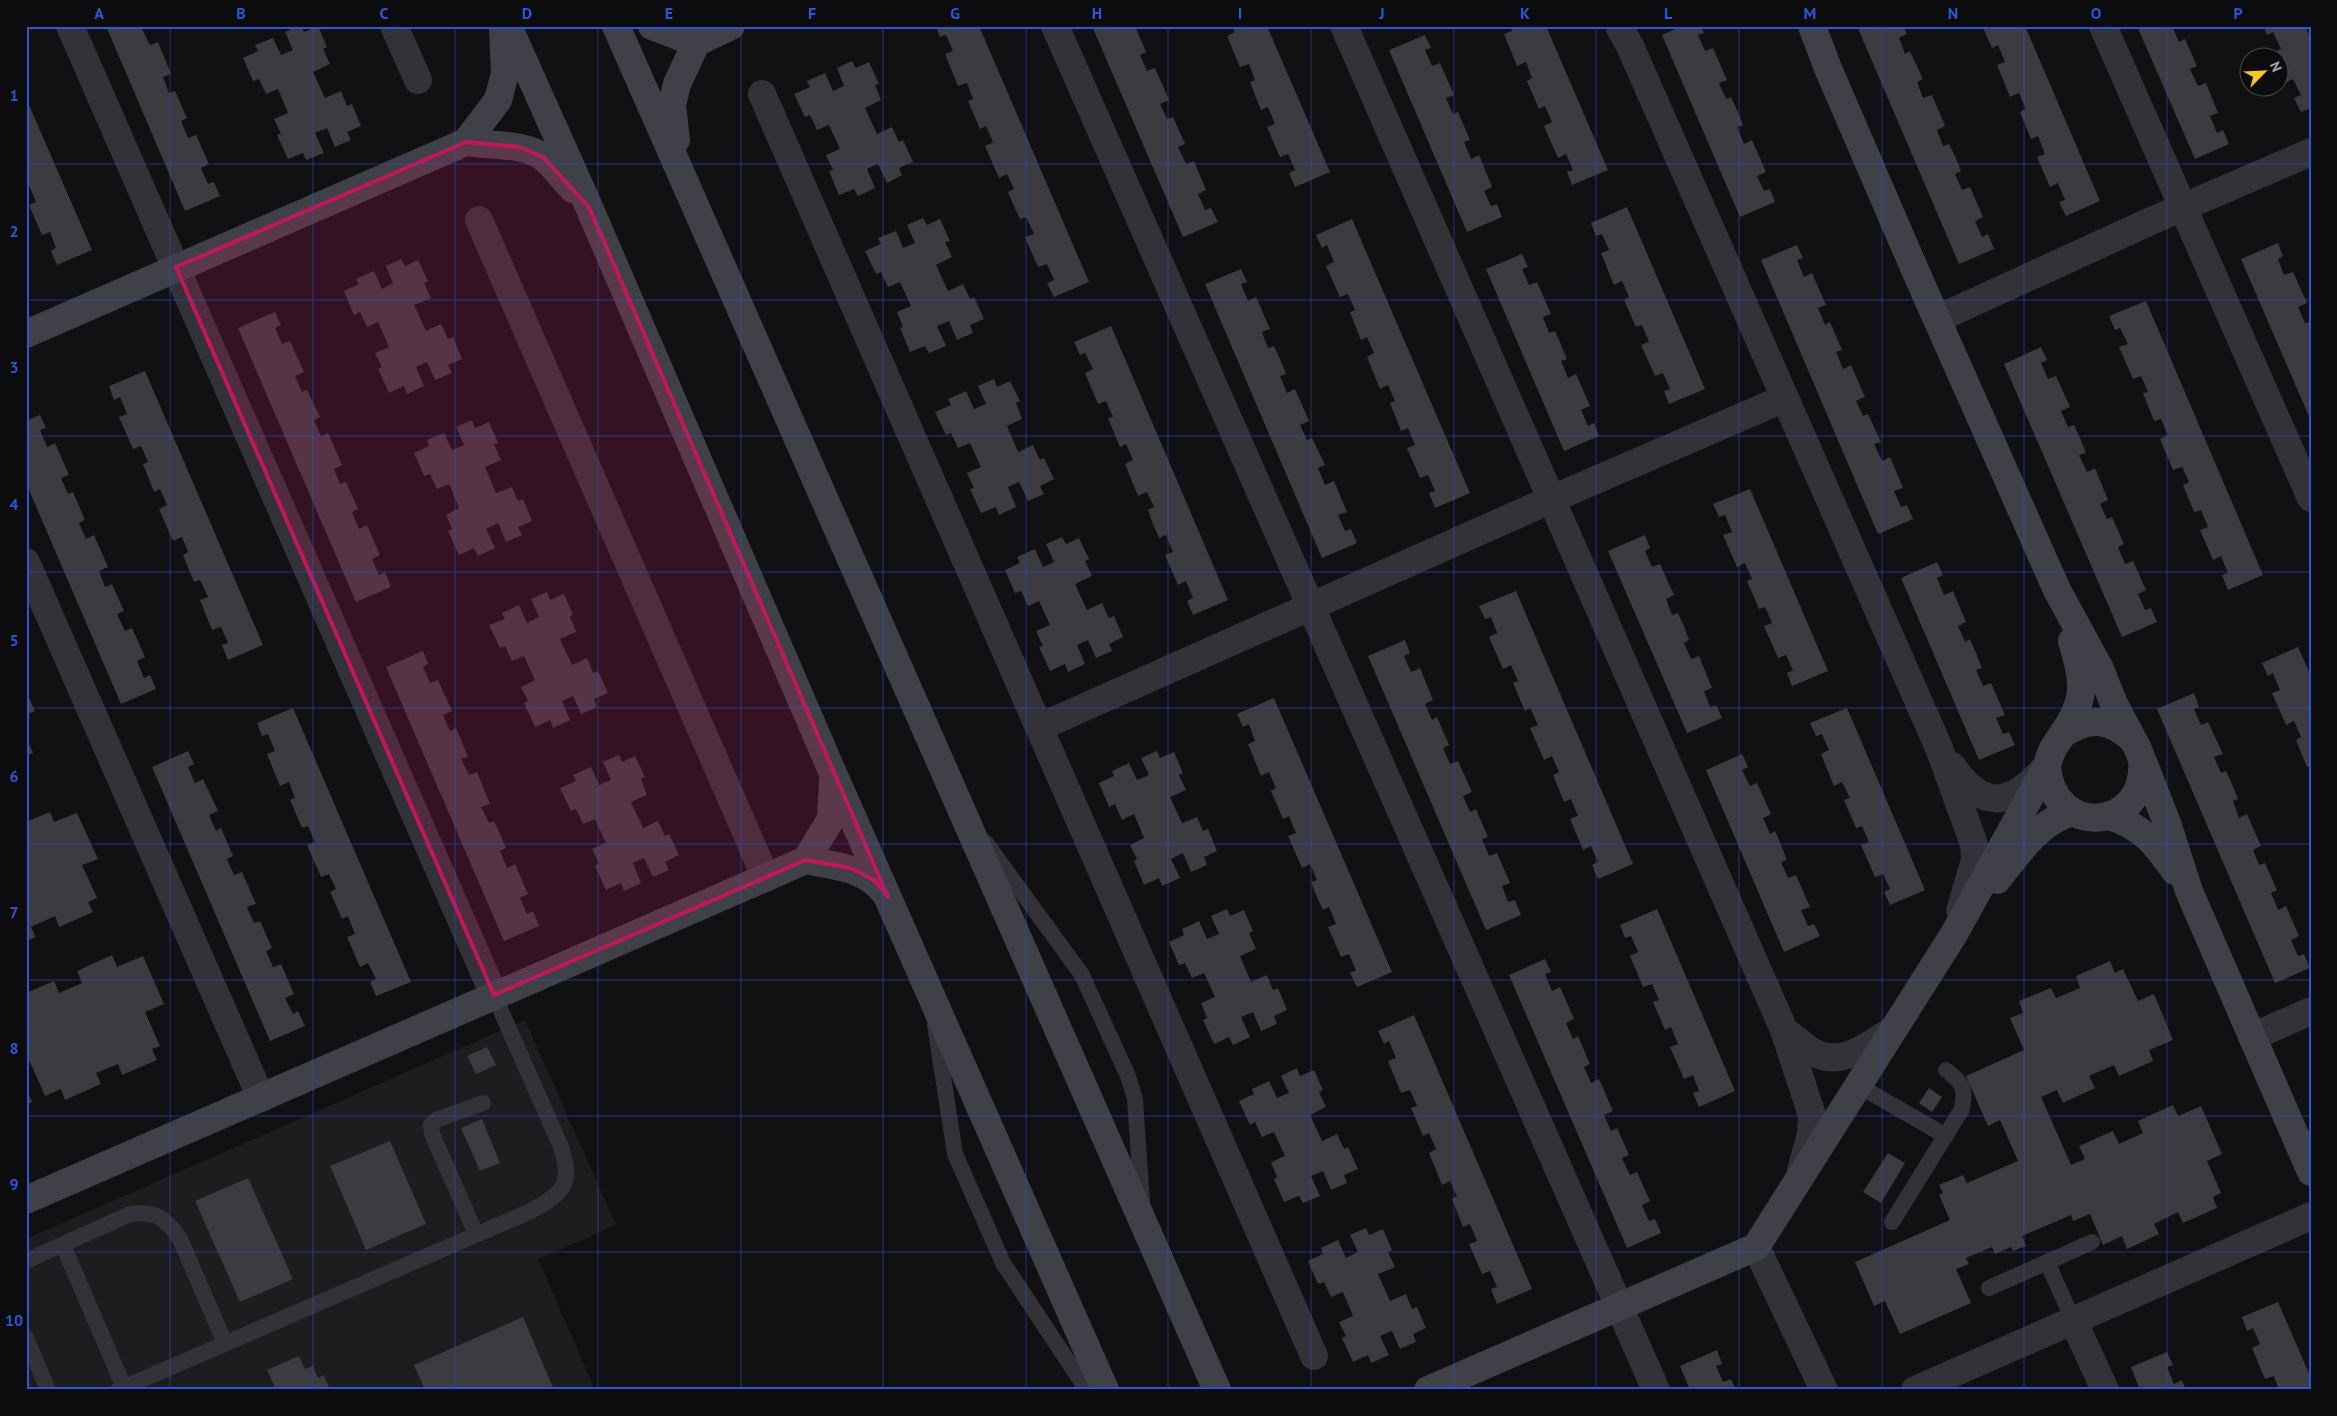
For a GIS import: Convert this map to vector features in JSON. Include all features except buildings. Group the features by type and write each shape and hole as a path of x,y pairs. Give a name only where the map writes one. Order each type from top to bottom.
{"street":[{"path":"70,26 176,268 203,336 494,995"},
{"path":"394,26 418,80"},
{"path":"26,334 466,142 498,100 505,73 503,26"},
{"path":"508,26 589,207 832,771 1105,1390"},
{"path":"616,26 1143,1226 1217,1390"},
{"path":"652,26 696,43"},
{"path":"679,166 672,105 677,84 696,43 731,26"},
{"path":"1055,26 1656,1390"},
{"path":"1344,26 1784,1030 1812,1115 1811,1134 1798,1183"},
{"path":"1803,26 1827,66"},
{"path":"1812,26 1827,66 2057,590 2100,669 2137,750 2167,823 2189,891 2311,1172"},
{"path":"2103,26 2311,498"},
{"path":"1625,33 1939,748 1974,844 1975,860 1954,934"},
{"path":"762,94 1314,1356"},
{"path":"466,142 494,147 520,147 543,157 589,207"},
{"path":"1937,319 2311,152"},
{"path":"479,220 766,878"},
{"path":"1040,727 1552,499 1785,398"},
{"path":"26,562 261,1098"},
{"path":"2057,590 2082,673 2083,692 2076,712 2064,733"},
{"path":"1428,1390 1756,1247 1954,934 2047,766 2055,742 2076,725 2099,722 2121,729 2137,750 2143,773 2140,787 2133,800 2122,810 2108,816 2096,818 2072,812 2061,804 2052,792 2047,766"},
{"path":"1939,748 1960,778 1973,790 1985,797 2000,798 2014,795 2047,766"},
{"path":"26,1200 806,860 831,819 832,771"},
{"path":"1954,934 2038,831 2061,815 2072,812"},
{"path":"2108,816 2127,822 2144,833 2156,844 2189,891"},
{"path":"806,860 850,868 874,880 888,897"},
{"path":"2252,1037 2311,1011"},
{"path":"1784,1030 1813,1052 1832,1057 1848,1056 1859,1052 1893,1030"},
{"path":"1915,1390 2311,1216"},
{"path":"1756,1247 1824,1390"},
{"path":"2073,1320 2104,1390"}],"lane":[{"path":"960,807 1082,975 1128,1076 1135,1099 1143,1226"},
{"path":"931,993 955,1154 1003,1263 1087,1390"},
{"path":"63,1244 121,1388 548,1202 563,1189 568,1168 494,995"},
{"path":"1892,1222 1962,1109 1965,1094 1960,1081 1946,1070"},
{"path":"1859,1086 1946,1136"},
{"path":"476,1234 432,1134 431,1124 436,1120 483,1103"},
{"path":"26,1261 130,1214 144,1213 157,1215 170,1225 180,1239 225,1343"},
{"path":"1989,1288 2092,1242"},
{"path":"2047,1262 2073,1320"},
{"path":"26,1338 48,1390"}],"highlighted area":[{"path":"466,142 520,147 543,157 589,207 888,897 874,880 850,868 806,860 494,995 176,267"}],"shaded area":[{"path":"525,1020 616,1225 538,1259 595,1390 26,1390 26,1239"}]}
